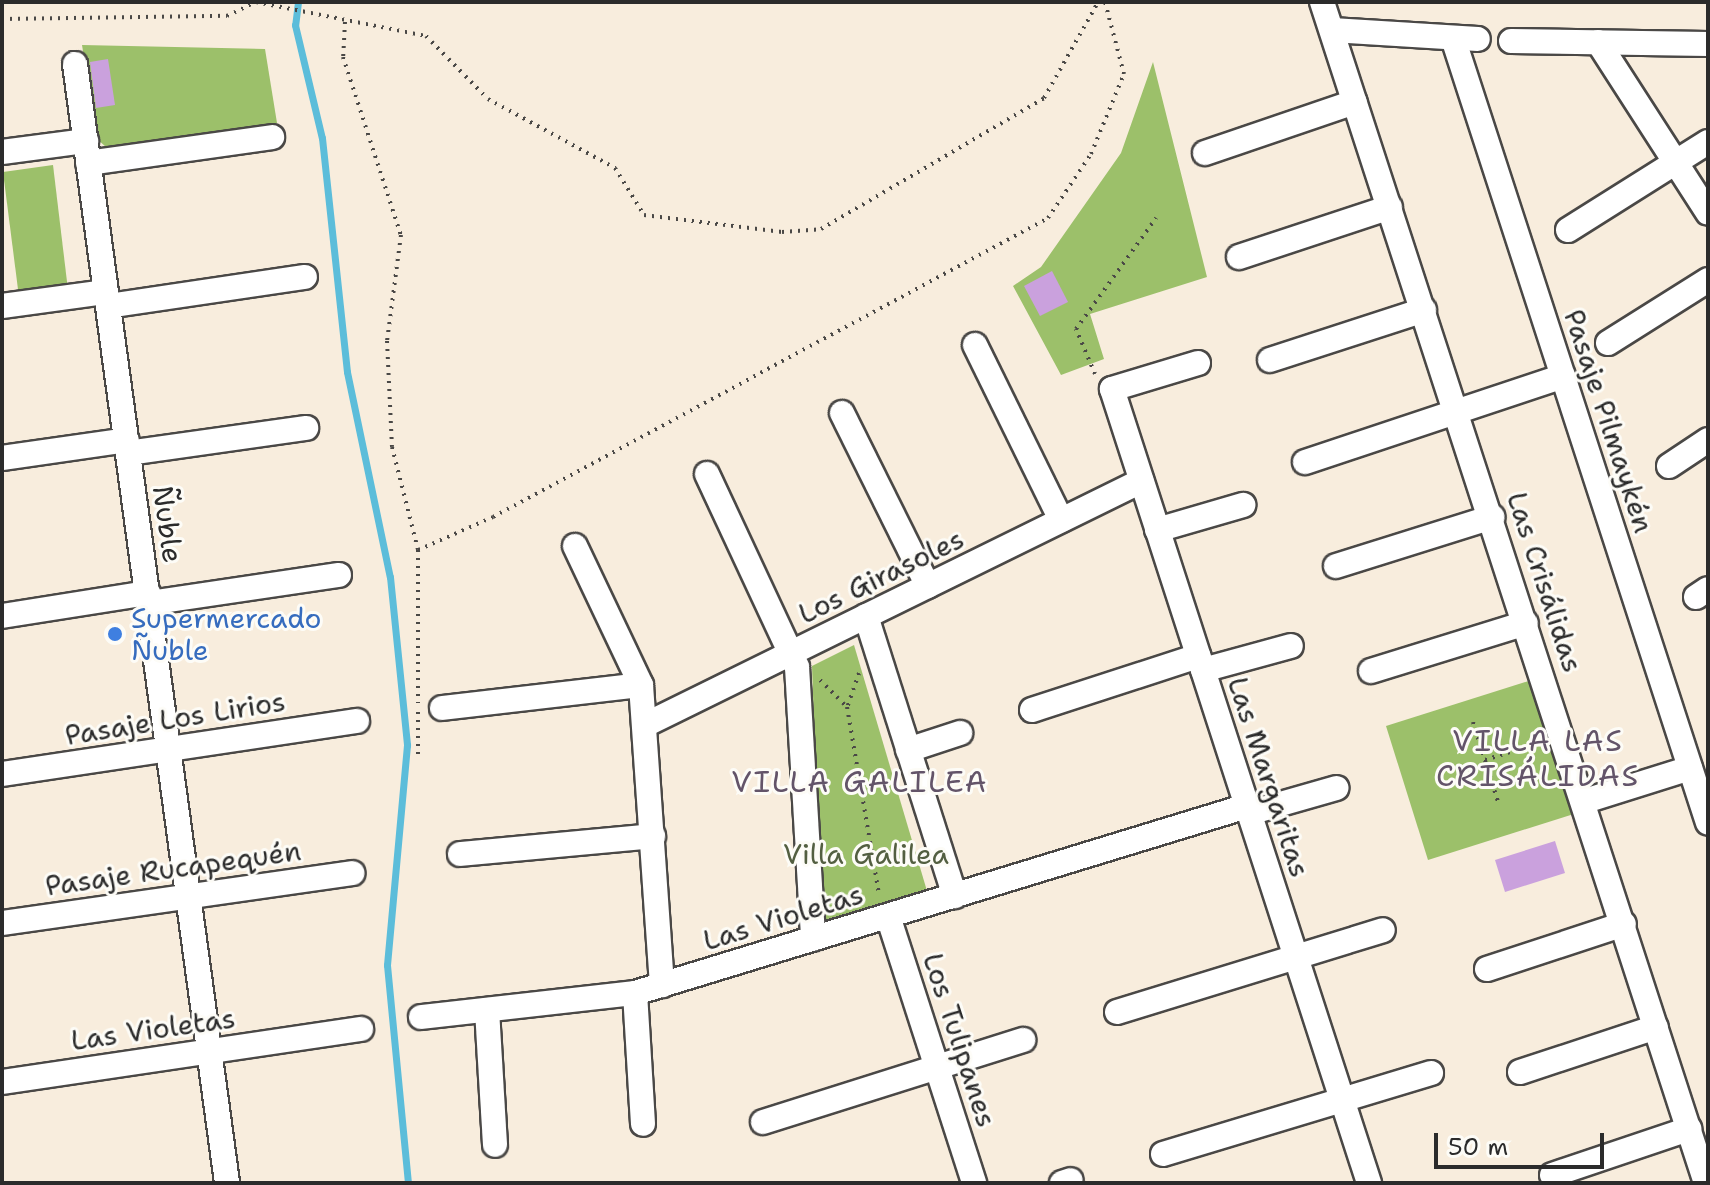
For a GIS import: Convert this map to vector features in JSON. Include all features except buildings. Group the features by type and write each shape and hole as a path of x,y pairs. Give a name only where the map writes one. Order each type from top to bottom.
{"street":[{"name":"Las Crisálidas","path":"1322,2 1585,801 1706,1183"},
{"path":"1332,30 1478,39"},
{"name":"Pasaje Pilmaykén","path":"1453,38 1708,823"},
{"path":"1511,41 1708,44"},
{"path":"1598,42 1708,213"},
{"name":"Ñuble","path":"75,64 227,1183"},
{"path":"1205,153 1355,102"},
{"path":"2,152 87,152 272,137"},
{"path":"1568,230 1708,142"},
{"path":"1239,257 1390,207"},
{"path":"2,306 107,299 305,277"},
{"path":"1608,343 1708,280"},
{"path":"1270,360 1424,310"},
{"path":"975,345 1061,520"},
{"path":"1112,389 1198,363"},
{"path":"1305,462 1563,376"},
{"name":"Las Margaritas","path":"1112,389 1369,1183"},
{"path":"842,413 928,586"},
{"path":"2,458 306,428"},
{"path":"1669,466 1708,440"},
{"path":"707,474 793,652 813,939"},
{"name":"Los Girasoles","path":"647,724 793,652 870,626 928,586 1141,481"},
{"path":"1157,530 1243,505"},
{"path":"1336,566 1492,517"},
{"path":"575,546 641,685 647,724 662,985"},
{"path":"2,616 339,575"},
{"path":"1371,671 1526,623"},
{"path":"870,626 955,896"},
{"path":"1032,710 1200,663 1291,646"},
{"path":"442,708 641,685"},
{"name":"Pasaje Los Lirios","path":"2,774 357,721"},
{"path":"908,750 960,733"},
{"path":"1585,801 1690,768"},
{"name":"Las Violetas","path":"421,1017 635,993 1248,809 1336,788"},
{"path":"460,854 653,836"},
{"name":"Pasaje Rucapequén","path":"2,923 352,873"},
{"name":"Los Tulipanes","path":"888,916 974,1183"},
{"path":"1487,969 1624,924"},
{"path":"1117,1012 1383,930"},
{"path":"635,993 643,1124"},
{"path":"487,1010 495,1145"},
{"path":"1520,1072 1656,1027"},
{"name":"Las Violetas","path":"2,1082 361,1029"},
{"path":"763,1122 1023,1040"},
{"path":"1163,1154 1431,1073"},
{"path":"1552,1175 1689,1129"}],"path":[{"path":"2,19 227,16 256,2 426,36 488,99 615,168 644,215 782,232 821,229 1044,98 1098,2"},
{"path":"418,550 995,252 1048,218 1091,154 1124,74 1105,2"},
{"path":"345,22 343,57 401,235 387,341 392,447 418,550 418,754"},
{"path":"1112,389 1088,367 1076,329 1156,218"},
{"path":"870,626 847,707 888,916"},
{"path":"1473,722 1498,802"},
{"path":"1485,760 1563,735"}],"green space":[{"path":"82,45 265,49 277,123 106,147 97,139"},
{"path":"1153,62 1207,277 1090,314 1104,359 1061,375 1013,286 1041,267 1121,153"},
{"path":"53,165 68,290 19,297 3,172"},
{"name":"Villa Galilea","path":"854,645 927,891 821,922 812,666"},
{"name":"VILLA LAS CRISÁLIDAS","path":"1535,679 1577,813 1428,860 1386,726"}],"waterway":[{"path":"298,2 295,25 322,138 347,372 390,577 407,745 387,965 408,1183"}],"place":[{"name":"Supermercado Ñuble","path":"115,634"}],"district":[{"name":"VILLA LAS CRISÁLIDAS","path":"1538,758"},
{"name":"VILLA GALILEA","path":"860,782"}]}
